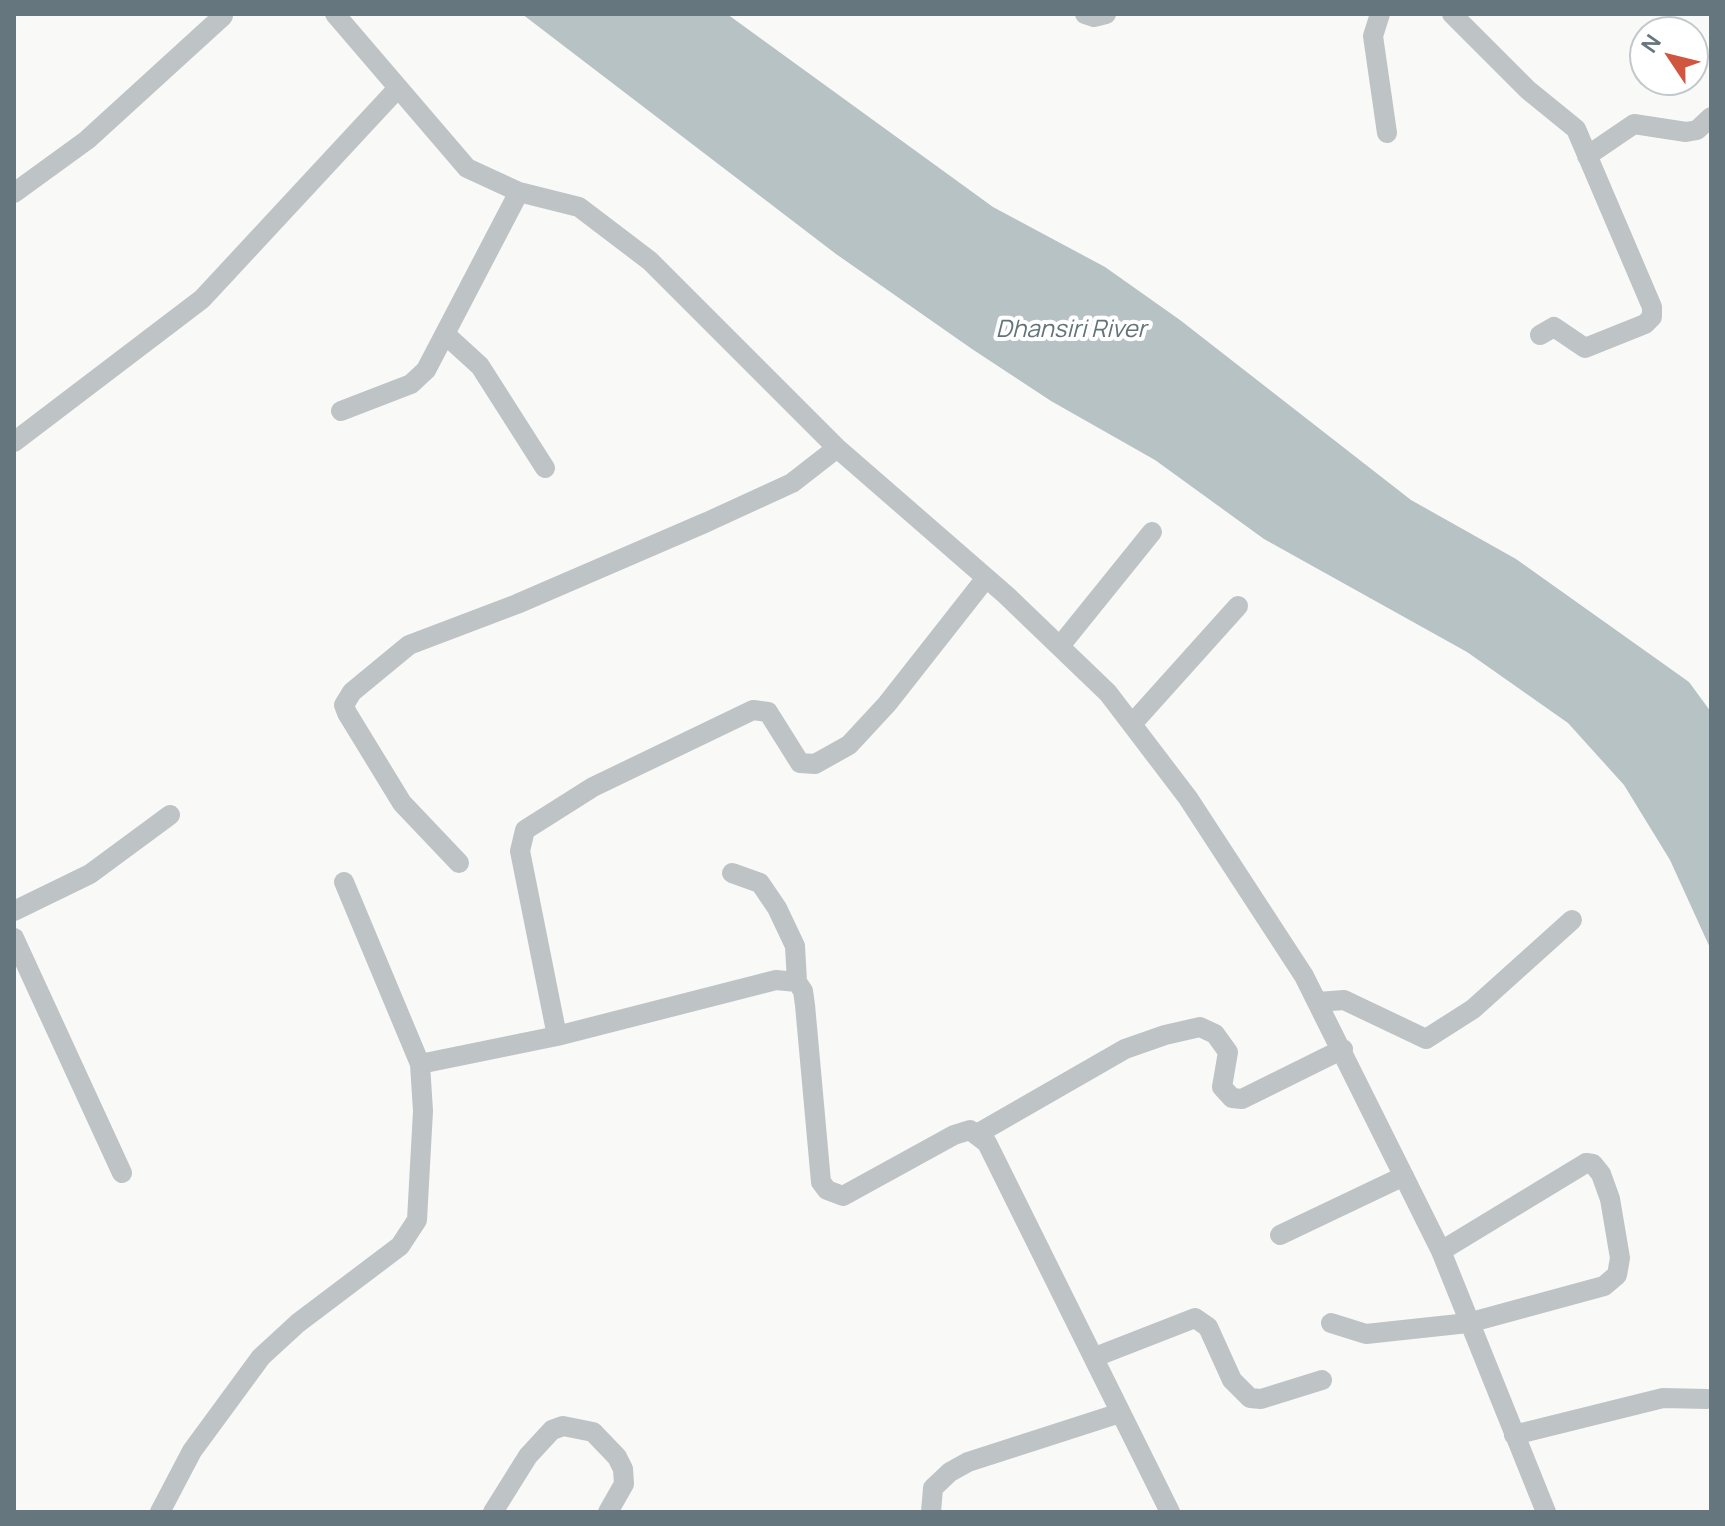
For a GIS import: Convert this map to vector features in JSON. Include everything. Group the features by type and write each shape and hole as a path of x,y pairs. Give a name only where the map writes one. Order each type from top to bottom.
{"street":[{"path":"335,14 467,168 519,192 590,213 650,261 837,448 986,578 1097,681 1132,724 1206,825 1318,1002 1343,1049 1441,1251 1546,1512"},
{"path":"1085,14 1094,17 1106,14"},
{"path":"1380,14 1373,36 1387,133"},
{"path":"1452,14 1528,90 1576,129 1652,307 1652,317 1633,331 1585,348 1554,327 1540,335"},
{"path":"14,193 87,140 227,15"},
{"path":"14,442 202,299 398,88"},
{"path":"1587,156 1634,124 1686,132 1697,130 1711,117"},
{"path":"341,411 419,378 446,335 519,192"},
{"path":"446,335 480,366 545,468"},
{"path":"459,863 402,803 347,713 344,705 352,692 409,645 517,604 792,483 837,448"},
{"path":"1060,646 1152,532"},
{"path":"557,1036 520,851 525,830 593,787 753,710 768,712 800,763 815,764 849,745 887,704 986,578"},
{"path":"1132,724 1238,606"},
{"path":"14,911 90,874 170,815"},
{"path":"732,873 760,883 777,908 795,946 797,982 803,991 805,1005 818,1171 827,1190 843,1196 954,1135 970,1130 987,1143 1170,1512"},
{"path":"160,1512 192,1451 268,1350 400,1246 412,1231 418,1203 423,1111 420,1064 344,882"},
{"path":"1318,1002 1344,1000 1426,1039 1473,1009 1572,920"},
{"path":"14,938 122,1173"},
{"path":"420,1064 557,1036 776,980 797,982"},
{"path":"977,1134 1125,1049 1165,1035 1200,1027 1215,1034 1228,1052 1222,1087 1232,1098 1242,1099 1343,1049"},
{"path":"1331,1323 1366,1334 1468,1323 1612,1281 1620,1258 1610,1199 1601,1174 1593,1164 1586,1163 1441,1251"},
{"path":"1280,1235 1404,1176"},
{"path":"1095,1357 1195,1318 1208,1327 1232,1380 1250,1398 1261,1399 1322,1380"},
{"path":"1514,1435 1663,1398 1707,1399"},
{"path":"931,1512 933,1488 950,1472 968,1462 1120,1413"},
{"path":"493,1512 528,1456 552,1430 563,1426 593,1432 617,1457 623,1469 624,1484 608,1512"}],"water":[{"name":"Dhansiri River","path":"522,14 727,14 993,207 1105,267 1180,320 1411,500 1516,559 1689,682 1711,712 1711,950 1670,860 1624,785 1568,723 1467,652 1264,539 1155,460 1051,401 972,349 836,254"}]}
